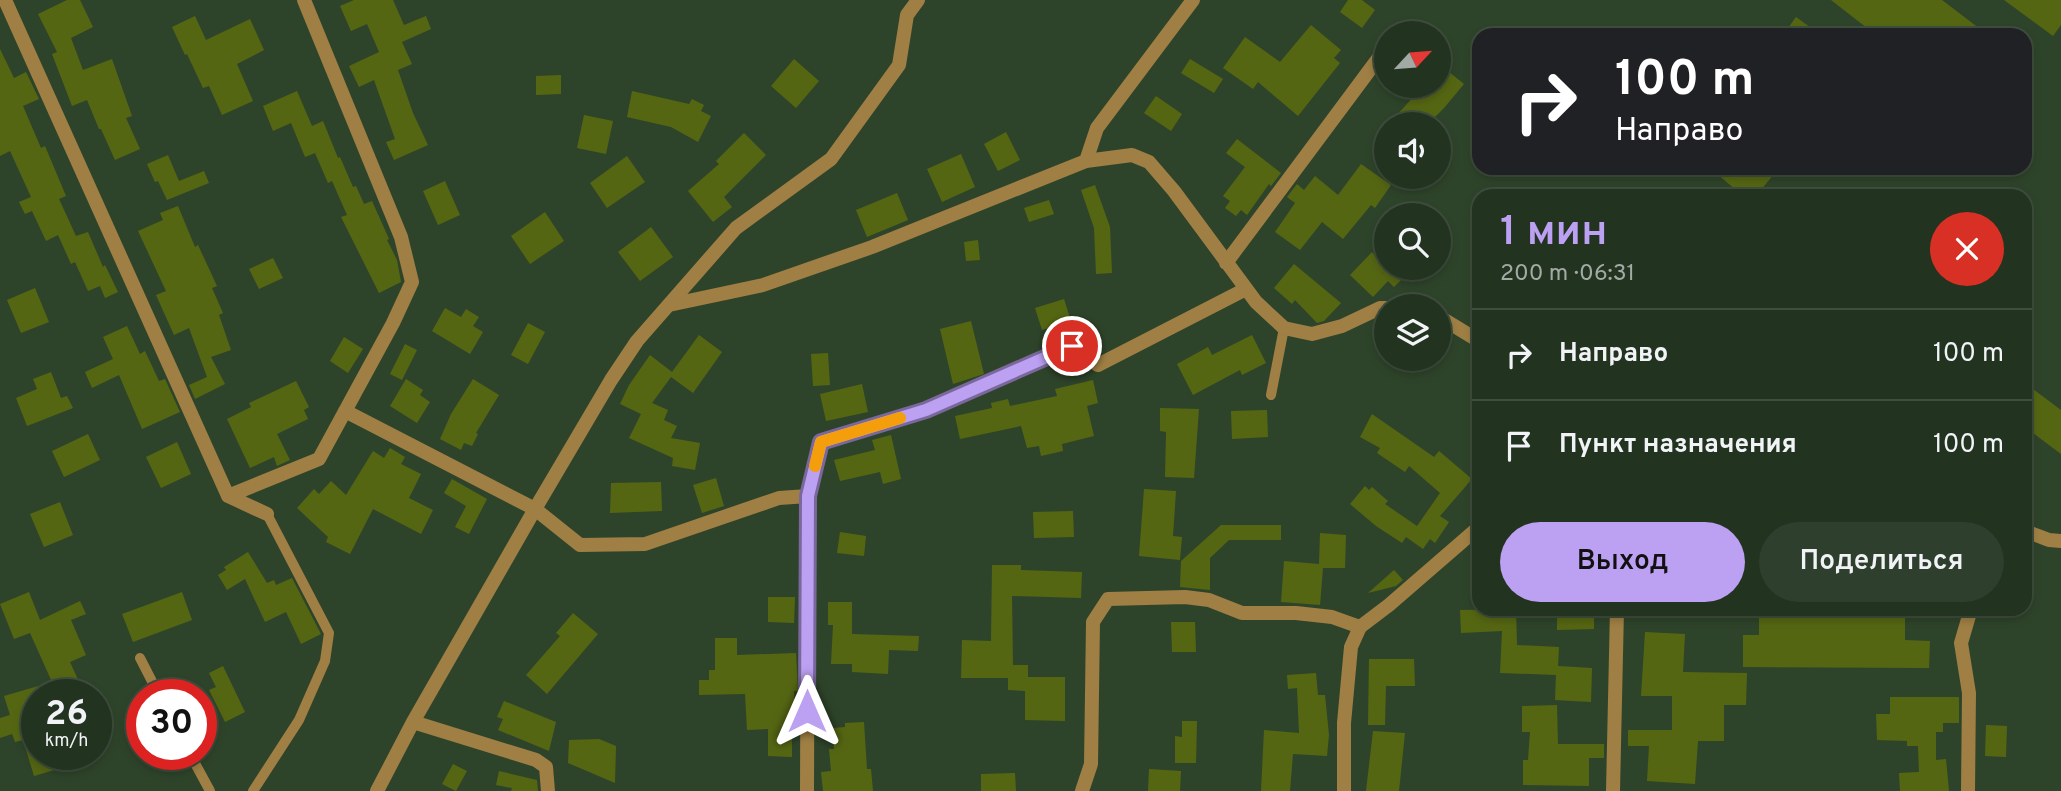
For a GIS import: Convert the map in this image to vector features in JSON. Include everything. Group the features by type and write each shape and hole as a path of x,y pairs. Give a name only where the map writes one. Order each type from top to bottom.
{"street":[{"path":"5,0 228,496 267,514"},
{"path":"228,496 319,459 393,323 412,282 401,237 303,0"},
{"path":"377,791 413,722 617,370 637,341 736,228 831,159 899,65 907,15 918,0"},
{"path":"1086,161 1097,128 1193,0"},
{"path":"1226,263 1374,64"},
{"path":"669,305 763,285 872,247 1086,161 1132,155 1149,162 1174,191 1256,302 1284,328 1312,334 1342,326 1374,312"},
{"path":"807,791 808,496 821,442 926,410 1072,346 1098,365 1246,289"},
{"path":"1451,324 1472,337"},
{"path":"345,411 535,509 580,545 645,544 779,498 808,496"},
{"path":"1344,791 1344,723 1351,647 1360,626 1389,605 1472,533"},
{"path":"2032,534 2061,541"},
{"path":"1082,791 1091,764 1093,622 1108,599 1185,597 1209,600 1242,613 1296,613 1332,617 1360,626"},
{"path":"1613,791 1618,616"},
{"path":"1968,791 1969,693 1961,643 1969,616"},
{"path":"413,722 537,760 546,767 548,791"}],"lane":[{"path":"1270,395 1284,328"},
{"path":"253,791 299,720 325,661 329,633 267,514"},
{"path":"140,658 151,679"},
{"path":"198,770 209,791"}],"building":[{"path":"67,0 80,0 93,27 71,38 83,70 112,59 132,116 126,118 140,149 115,160 87,100 72,106 52,54 57,52 38,14"},
{"path":"354,0 393,0 404,25 426,16 431,29 402,42 412,64 398,70 428,145 394,160 386,142 395,139 374,80 359,87 349,66 379,52 367,24 351,31 340,6"},
{"path":"1348,0 1362,0 1375,10 1362,28 1340,12"},
{"path":"1831,0 1942,0 1979,28 1867,28"},
{"path":"2004,0 2061,0 2061,25 2053,36"},
{"path":"195,16 206,40 250,19 264,50 237,64 253,101 222,115 209,86 203,88 172,27"},
{"path":"1796,17 1811,28 1788,28"},
{"path":"1311,25 1341,50 1334,58 1340,63 1298,116 1258,82 1253,89 1223,68 1245,37 1280,62"},
{"path":"0,49 14,78 26,72 39,99 23,106 41,148 45,146 66,196 59,199 76,236 88,232 103,267 105,265 118,292 105,298 100,286 88,291 75,262 71,264 58,235 46,241 32,211 25,214 19,202 31,197 10,151 0,156"},
{"path":"794,59 819,81 796,108 771,86"},
{"path":"1190,59 1223,79 1214,93 1181,73"},
{"path":"1451,74 1464,84 1440,112 1400,112 1412,98 1451,98"},
{"path":"561,75 561,94 536,95 536,76"},
{"path":"297,91 312,126 323,121 353,187 356,186 364,204 372,201 389,239 387,240 397,260 401,282 379,293 341,217 347,215 332,181 328,183 315,153 305,157 291,123 273,131 263,106"},
{"path":"632,91 689,104 692,99 704,105 701,111 711,116 698,142 671,127 627,117"},
{"path":"1156,96 1182,114 1171,131 1144,113"},
{"path":"584,115 613,121 606,154 577,148"},
{"path":"1006,132 1020,160 998,171 984,144"},
{"path":"744,133 766,155 724,197 732,207 713,222 688,191 719,164 716,161"},
{"path":"1237,139 1281,173 1271,186 1269,184 1247,215 1241,210 1236,216 1225,208 1230,201 1223,196 1245,167 1226,153"},
{"path":"961,154 975,187 942,202 927,169"},
{"path":"168,155 179,181 204,171 209,183 167,200 147,164"},
{"path":"627,156 645,182 607,208 590,183"},
{"path":"1361,164 1374,173 1374,189 1388,189 1378,203 1374,203 1374,207 1371,205 1343,239 1322,222 1300,250 1275,232 1295,203 1287,197 1297,184 1304,190 1315,176 1338,195"},
{"path":"1718,175 1773,175 1762,189 1735,189"},
{"path":"445,181 460,215 438,225 423,191"},
{"path":"1095,185 1110,227 1112,273 1096,274 1094,228 1081,190"},
{"path":"897,193 908,220 867,237 856,210"},
{"path":"1049,200 1054,214 1029,222 1024,208"},
{"path":"178,206 195,247 198,245 217,286 212,288 223,313 219,315 231,350 211,357 225,384 195,399 189,385 207,377 189,328 174,335 156,295 166,291 138,231 163,220 160,213"},
{"path":"545,212 564,241 530,264 511,236"},
{"path":"651,227 673,257 640,281 618,252"},
{"path":"978,240 980,260 966,261 964,242"},
{"path":"1372,252 1374,280 1401,280 1394,287 1388,281 1373,297 1350,275"},
{"path":"273,258 283,278 259,289 249,269"},
{"path":"1294,264 1341,303 1324,321 1317,323 1295,300 1292,304 1274,288"},
{"path":"35,288 49,322 21,333 7,300"},
{"path":"1064,299 1071,321 1042,330 1035,308"},
{"path":"445,308 461,317 466,309 479,317 473,326 483,332 470,354 432,331"},
{"path":"971,321 984,374 953,384 940,329"},
{"path":"528,323 545,332 528,364 511,355"},
{"path":"127,326 140,354 145,351 159,381 165,379 180,412 142,429 119,375 92,388 85,372 113,359 103,337"},
{"path":"699,335 722,352 693,393 671,377 652,403 668,410 664,420 677,426 671,438 700,443 695,470 672,466 673,458 629,438 641,414 620,404 629,385 650,355 672,372"},
{"path":"1252,335 1266,363 1242,375 1240,370 1193,395 1177,364 1208,347 1212,355"},
{"path":"344,337 363,349 348,373 330,361"},
{"path":"405,344 417,350 402,380 390,374"},
{"path":"828,353 830,385 813,386 811,354"},
{"path":"51,372 61,398 67,396 73,408 27,426 16,398 37,389 33,379"},
{"path":"406,379 423,390 420,395 430,402 417,423 390,406"},
{"path":"473,379 499,395 476,433 478,434 472,446 464,443 461,450 440,439 451,414"},
{"path":"1093,380 1098,403 1087,406 1094,436 1062,444 1063,451 1041,456 1039,446 1027,448 1021,426 960,439 955,416 992,408 991,403 1008,399 1010,406 1057,396 1055,389"},
{"path":"296,381 309,407 304,410 308,419 277,434 290,460 277,466 274,457 250,468 227,419 251,407 249,403"},
{"path":"862,384 868,412 826,421 820,394"},
{"path":"2032,388 2061,410 2061,454 2032,432"},
{"path":"1160,408 1199,409 1194,478 1165,477 1166,432 1160,431"},
{"path":"1267,410 1268,437 1232,439 1231,411"},
{"path":"1372,414 1434,457 1439,451 1472,479 1440,516 1449,522 1435,543 1430,539 1423,549 1406,537 1402,543 1350,504 1365,486 1369,490 1372,487 1388,501 1385,504 1417,526 1440,493 1409,466 1405,472 1377,453 1380,448 1360,437"},
{"path":"88,434 100,460 64,477 52,451"},
{"path":"891,435 901,479 883,484 880,472 840,481 834,460 875,450 872,440"},
{"path":"177,442 191,474 161,488 146,457"},
{"path":"390,448 405,457 401,464 421,474 409,498 433,510 421,534 373,509 350,554 326,542 328,537 297,508 314,489 319,494 331,481 346,495 373,451 384,458"},
{"path":"716,478 724,506 702,513 693,485"},
{"path":"452,479 487,499 469,534 455,527 466,506 444,493"},
{"path":"661,482 662,511 610,513 611,483"},
{"path":"1144,489 1176,491 1173,536 1182,537 1180,560 1139,556"},
{"path":"60,502 73,535 44,547 30,514"},
{"path":"1073,511 1074,537 1034,538 1033,512"},
{"path":"1221,525 1281,525 1281,540 1229,540 1210,558 1210,590 1180,587 1181,561"},
{"path":"840,532 866,536 864,556 837,553"},
{"path":"1320,533 1346,535 1345,568 1323,568 1320,605 1281,602 1284,561 1319,564"},
{"path":"248,552 267,583 274,580 276,585 292,578 321,634 301,644 286,612 265,622 245,579 227,590 218,575 226,570 224,567"},
{"path":"992,565 1021,565 1021,570 1082,572 1081,598 1012,596 1013,665 1028,665 1028,677 1065,677 1065,721 1025,720 1025,691 1008,690 1008,678 961,678 962,640 991,641"},
{"path":"1394,570 1403,580 1396,586 1368,593"},
{"path":"29,592 40,620 80,601 86,614 71,620 86,655 70,662 78,679 51,679 30,633 14,639 0,604"},
{"path":"182,592 192,620 133,642 122,614"},
{"path":"768,597 795,597 794,623 768,622"},
{"path":"828,602 852,602 852,634 919,636 918,651 889,650 888,674 852,672 852,664 831,664 833,625 828,625"},
{"path":"1460,610 1472,610 1472,616 1516,616 1517,645 1559,647 1558,666 1592,668 1591,702 1555,700 1556,675 1500,673 1502,631 1461,633"},
{"path":"573,613 598,634 547,694 526,675 560,636 556,633"},
{"path":"1557,616 1594,616 1594,629 1557,630"},
{"path":"1759,616 1905,616 1905,640 1930,641 1929,668 1743,667 1743,635 1759,635"},
{"path":"1171,622 1195,622 1196,652 1172,652"},
{"path":"1645,632 1685,634 1683,672 1747,673 1746,705 1724,705 1724,741 1698,741 1695,784 1647,781 1649,746 1628,746 1628,730 1672,730 1672,696 1641,696"},
{"path":"715,638 737,638 737,655 796,653 798,691 794,691 796,728 792,728 792,757 768,756 768,729 747,730 745,694 699,695 699,680 709,680 709,670 715,670"},
{"path":"1369,659 1414,659 1415,686 1386,686 1385,725 1368,725"},
{"path":"223,666 245,712 225,722 217,706 217,679 212,679 209,673"},
{"path":"1316,673 1318,695 1325,695 1329,735 1327,756 1293,754 1290,791 1261,791 1264,730 1299,733 1297,688 1288,689 1287,675"},
{"path":"21,691 21,740 15,742 12,734 0,738 0,718 10,715 4,696"},
{"path":"1890,697 1959,697 1959,723 1943,723 1943,732 1936,732 1936,760 1946,759 1949,791 1900,791 1899,773 1919,772 1918,746 1907,746 1907,741 1877,740 1876,714 1890,714"},
{"path":"504,701 556,722 549,751 498,730 503,719 497,717"},
{"path":"1557,705 1558,744 1604,744 1604,758 1589,758 1589,786 1523,785 1523,760 1528,760 1530,732 1522,732 1522,706"},
{"path":"1182,721 1197,721 1196,763 1175,763 1175,736 1182,737"},
{"path":"864,722 867,769 871,769 873,791 823,791 821,772 831,771 829,749 834,749 832,728 845,727 845,723"},
{"path":"1986,725 2007,726 2006,757 1985,756"},
{"path":"1373,731 1405,733 1399,791 1366,791"},
{"path":"599,739 616,746 615,783 568,763 569,740"},
{"path":"453,764 467,771 456,791 442,784"},
{"path":"1149,769 1181,771 1180,791 1148,791"},
{"path":"32,770 54,770 34,776"},
{"path":"499,771 537,780 538,791 511,791 512,788 496,785"},
{"path":"1015,773 1016,791 981,791 981,774"}],"slow traffic":[{"path":"815,466 821,442 900,418"}],"route":[{"path":"807,711 808,496 821,442 926,410 1072,346"}]}
